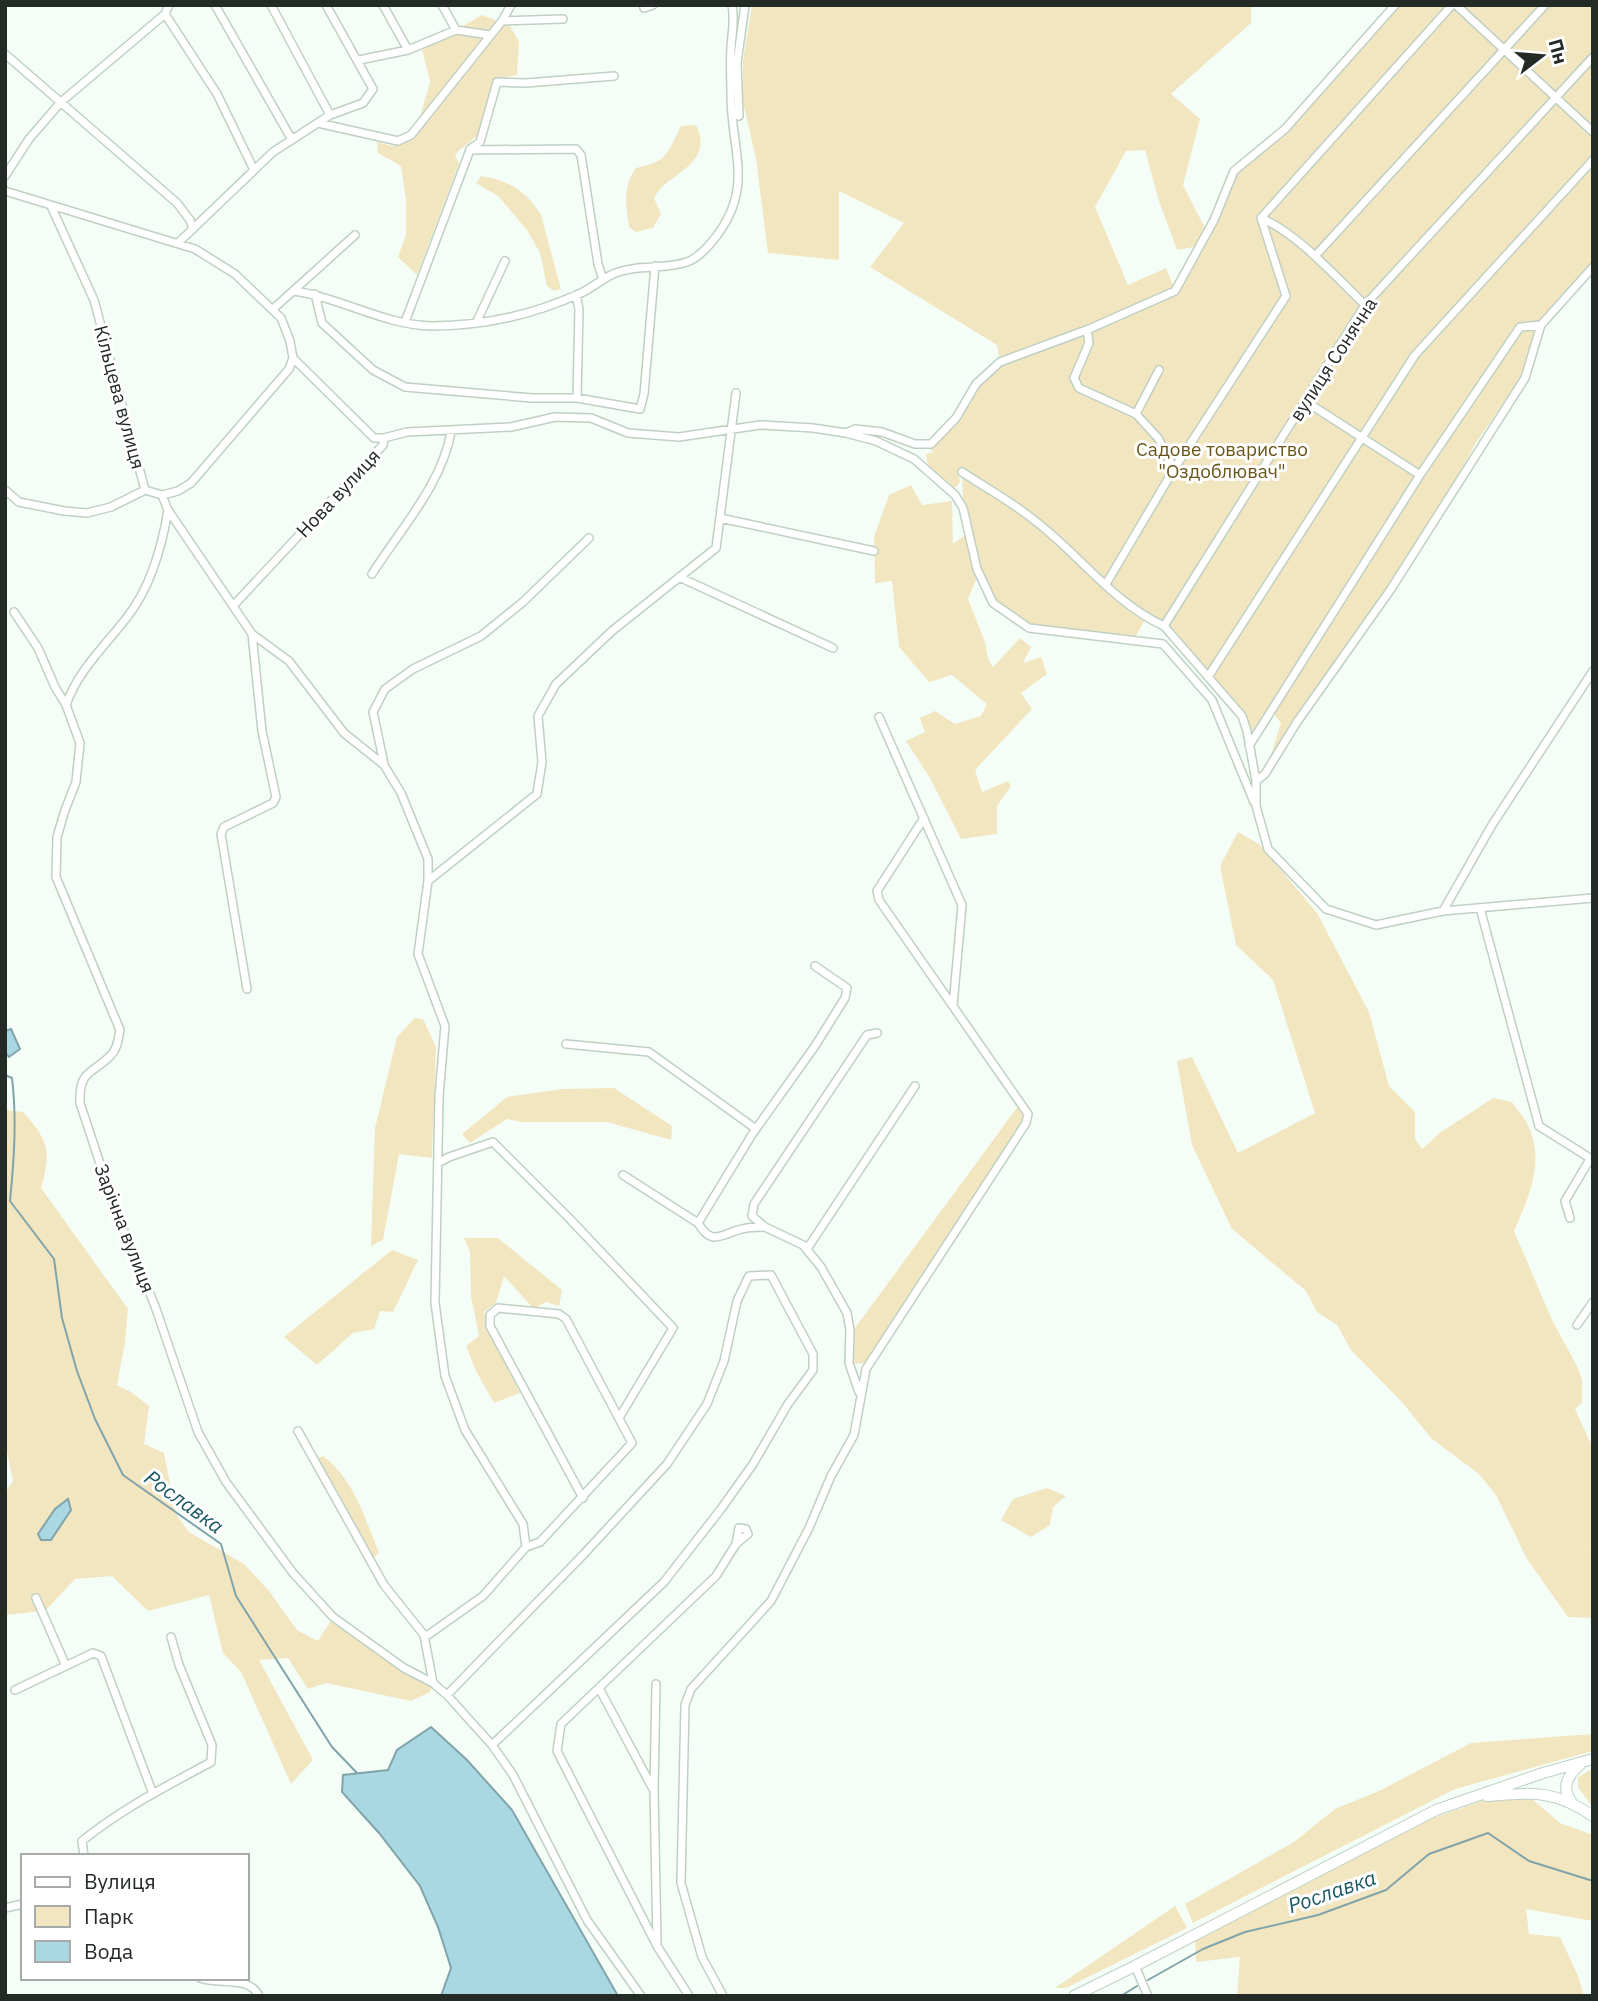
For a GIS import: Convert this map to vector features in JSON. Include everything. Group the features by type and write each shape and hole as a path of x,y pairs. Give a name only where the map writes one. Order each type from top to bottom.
{"main road":[{"path":"1074,1996 1410,1822 1472,1797 1590,1760"},
{"path":"1590,1760 1574,1770 1566,1784 1566,1795 1593,1816"},
{"path":"1472,1797 1525,1793 1571,1801"}],"street":[{"path":"5,176 29,139 61,102 165,13 169,5"},
{"path":"215,5 292,140"},
{"path":"271,5 330,115"},
{"path":"178,243 273,152 330,115 363,103 373,89 326,5"},
{"path":"383,5 408,50"},
{"path":"442,5 456,30"},
{"path":"318,123 398,141 411,135 502,21 511,5"},
{"path":"644,8 653,5"},
{"path":"293,291 315,294 392,321 431,326 503,319 543,309 576,295 615,273 687,262 706,250 722,229 735,203 740,170 731,103 734,17 732,5"},
{"path":"738,116 737,63 745,5"},
{"path":"846,433 855,429 882,432 915,444 931,444 956,418 976,384 1000,362 1087,330 1175,291 1214,220 1234,171 1285,129 1395,5"},
{"path":"1261,218 1454,5 1593,132"},
{"path":"1315,256 1545,5"},
{"path":"165,13 217,94 254,170"},
{"path":"502,21 563,19"},
{"path":"359,60 408,50 456,30 490,35"},
{"path":"5,54 177,204 190,220 193,229"},
{"name":"вулиця Сонячна","path":"1164,626 1365,305 1593,57"},
{"path":"405,322 470,150 480,142 497,82 526,83 614,76"},
{"path":"470,150 576,149 581,155 598,264 603,280"},
{"path":"1208,677 1415,355 1593,160"},
{"path":"5,191 195,248 235,274 274,309 286,326 293,358 281,379 191,483 178,491 162,495 145,490"},
{"name":"Кільцева вулиця","path":"5,489 19,502 87,513 111,508 145,490 94,300 51,206"},
{"path":"1261,218 1271,222 1315,256 1365,305"},
{"path":"1106,584 1174,469 1286,296 1261,218"},
{"path":"274,309 355,235"},
{"path":"477,321 505,261"},
{"path":"315,294 322,323 373,370 405,387 532,398 577,398 640,409 644,394 655,266"},
{"path":"1256,780 1265,774 1297,722 1391,589 1525,378 1541,326 1593,267"},
{"path":"576,295 579,309 577,398"},
{"path":"1248,747 1420,475 1520,327 1541,326"},
{"path":"1087,330 1090,343 1074,377 1080,388 1136,414 1158,438 1174,469"},
{"name":"Нова вулиця","path":"233,606 383,444 384,438 374,438 293,358"},
{"path":"1136,414 1159,370"},
{"path":"428,881 537,794 542,762 538,716 556,684 612,631 716,548 736,393"},
{"path":"1305,401 1420,475"},
{"path":"384,438 407,432 451,432 510,427 555,417 591,418 628,433 679,437 760,425 813,428 876,441 904,453 922,465 955,495 963,508 977,569 993,603 1029,628 1163,645 1212,700 1256,806 1268,849 1326,909 1376,925 1444,911 1593,898"},
{"path":"372,574 395,537 426,496 449,444 451,432"},
{"path":"962,472 1035,520 1146,618 1164,626 1242,716 1256,780 1256,806"},
{"path":"162,495 168,510 252,634 289,661 344,733 384,765"},
{"path":"66,705 85,669 130,614 152,572 164,537 168,510"},
{"path":"720,518 874,551"},
{"path":"526,1547 523,1524 465,1430 445,1376 435,1303 439,1096 445,1026 418,954 428,881 427,856 401,793 384,765 373,712 385,689 413,668 481,636 523,602 589,538"},
{"path":"679,578 833,648"},
{"name":"Зарічна вулиця","path":"14,612 38,648 66,705 80,743 76,782 57,837 56,877 120,1030 118,1044 111,1055 85,1074 80,1103 116,1212 155,1306 198,1432 226,1482 293,1573 333,1617 404,1668 433,1683 492,1745 513,1775 587,1920 641,1996"},
{"path":"247,989 221,834 225,827 273,803 276,797 262,731 252,634"},
{"path":"1444,911 1492,825 1593,671"},
{"path":"879,717 962,905 953,1006"},
{"path":"723,1996 702,1957 681,1884 685,1705 691,1689 771,1601 809,1528 831,1476 854,1435 866,1369 1026,1123 1028,1114 879,900 877,891 924,818"},
{"path":"1480,908 1539,1126 1591,1160 1565,1201 1570,1218"},
{"path":"698,1223 756,1129 815,1046 845,998 846,988 815,965"},
{"path":"860,1394 849,1363 850,1330 847,1313 821,1266 803,1245 765,1227 752,1216 754,1204 867,1035 877,1033"},
{"path":"566,1044 649,1052 756,1129"},
{"path":"807,1249 915,1086"},
{"path":"438,1163 493,1142 673,1328 619,1418"},
{"path":"623,1175 698,1223 704,1234 716,1238 743,1228 765,1227"},
{"path":"447,1695 667,1464 707,1404 724,1360 737,1301 749,1276 771,1275 813,1354 813,1370 788,1404 753,1464 664,1582 492,1745"},
{"path":"1577,1325 1593,1301"},
{"path":"424,1635 428,1635 483,1596 526,1547 540,1542 583,1498 632,1443 566,1319 559,1314 498,1308 490,1315 490,1326 583,1498"},
{"path":"298,1431 384,1585 424,1635 433,1683"},
{"path":"689,1996 657,1946 557,1751 561,1724 716,1576 736,1544"},
{"path":"36,1598 66,1666"},
{"path":"84,1854 82,1841 98,1828 211,1762 212,1745 179,1665 171,1637"},
{"path":"15,1690 93,1653 101,1656 153,1794"},
{"path":"656,1684 654,1790 657,1946"},
{"path":"598,1688 654,1790"},
{"path":"1135,1966 1148,1996"},
{"path":"205,1980 248,1983 255,1988 259,1996"}],"green space":[{"name":"Садове товариство \"Оздоблювач\"","path":"752,5 1251,5 1251,23 1171,94 1200,119 1183,185 1207,232 1234,171 1285,129 1395,5 1593,5 1593,267 1541,325 1540,340 1521,378 1475,444 1440,510 1265,774 1281,723 1271,710 1259,730 1247,731 1242,716 1164,626 1146,618 1133,641 1029,628 993,603 977,569 963,508 962,472 958,469 960,482 955,488 928,466 926,454 934,452 925,446 936,441 976,384 1000,362 997,345 870,267 904,223 839,191 839,260 768,253 756,159 743,102 743,61","holes":["1145,150 1159,201 1177,250 1199,246 1175,290 1166,268 1128,285 1095,207 1126,151"]},
{"path":"482,15 510,26 519,42 517,75 494,79 478,135 455,154 459,164 417,275 398,257 406,235 406,200 401,166 378,153 377,142 392,146 414,138 430,82 422,49"},
{"path":"696,125 700,139 694,160 660,189 654,198 661,214 653,228 636,232 629,227 626,204 632,175 636,168 654,163 665,155 681,126"},
{"path":"481,176 500,180 516,188 536,207 541,215 561,289 554,291 547,286 540,253 527,230 498,196 476,183"},
{"path":"911,485 922,505 952,501 953,544 965,535 976,580 968,599 993,667 1020,638 1031,647 1023,663 1041,657 1047,674 1021,693 1032,709 975,770 982,792 1008,781 1011,786 997,806 997,834 961,839 930,778 906,741 925,732 920,718 935,711 955,724 981,716 987,704 952,675 929,682 899,647 892,581 875,583 874,537 889,495"},
{"path":"1238,832 1259,844 1317,913 1369,1012 1389,1086 1415,1112 1415,1139 1422,1149 1441,1132 1493,1098 1512,1102 1529,1126 1534,1143 1535,1169 1529,1194 1514,1231 1552,1320 1582,1380 1582,1403 1575,1409 1593,1448 1593,1543 1590,1551 1593,1552 1593,1618 1568,1617 1527,1559 1496,1495 1479,1474 1431,1438 1402,1402 1351,1350 1337,1325 1317,1312 1306,1291 1232,1229 1192,1145 1177,1061 1192,1057 1238,1153 1315,1113 1273,980 1236,945 1220,866"},
{"path":"415,1018 423,1019 436,1047 432,1158 399,1154 383,1240 371,1246 375,1128 397,1037"},
{"path":"614,1088 672,1126 671,1140 607,1122 522,1122 507,1119 470,1143 462,1134 507,1097 563,1089"},
{"path":"1019,1105 1031,1118 864,1363 854,1364 855,1328"},
{"path":"5,1110 23,1112 43,1138 47,1155 41,1188 128,1309 117,1385 149,1406 144,1444 164,1453 176,1514 189,1532 244,1564 269,1591 297,1630 318,1641 333,1617 433,1683 430,1692 411,1701 326,1683 308,1689 288,1658 259,1660 313,1760 291,1784 241,1672 223,1653 209,1595 148,1611 112,1576 75,1579 45,1611 5,1615 5,1493 13,1481 5,1442"},
{"path":"464,1238 498,1238 562,1290 559,1306 546,1302 534,1309 504,1276 496,1303 484,1312 487,1328 520,1393 494,1403 466,1346 479,1336 471,1296 470,1252"},
{"path":"392,1250 418,1260 393,1312 380,1311 374,1329 353,1333 317,1365 284,1337"},
{"path":"323,1456 343,1476 357,1500 379,1553 373,1558 317,1459"},
{"path":"1047,1488 1066,1496 1053,1507 1050,1525 1031,1537 1001,1520 1013,1499"},
{"path":"1593,1734 1593,1751 1455,1789 1193,1923 1185,1904 1294,1842 1335,1809 1381,1790 1471,1743"},
{"path":"1593,1768 1593,1808 1578,1787 1578,1777"},
{"path":"1525,1793 1560,1823 1593,1835 1593,1921 1526,1909 1529,1934 1560,1937 1584,1996 1237,1996 1240,1957 1196,1962 1195,1940 1428,1820 1498,1795"},
{"path":"1175,1906 1187,1928 1066,1988 1055,1988"}],"water":[{"path":"11,1029 20,1049 9,1057 5,1052 5,1031"},
{"path":"68,1499 71,1510 51,1540 41,1540 38,1534 55,1509"},
{"path":"431,1727 467,1760 512,1810 618,1996 441,1996 451,1968 438,1927 420,1886 379,1833 342,1792 343,1775 388,1770 397,1750"}],"waterway":[{"name":"Рославка","path":"5,1075 12,1078 14,1109 10,1201 54,1259 62,1318 77,1371 95,1419 123,1475 221,1544 236,1596 332,1747 357,1773"},
{"name":"Рославка","path":"1148,1980 1203,1949 1245,1932 1318,1915 1386,1890 1429,1854 1488,1833 1529,1861 1593,1881"},
{"name":"Рославка","path":"1121,1996 1137,1986"}]}
